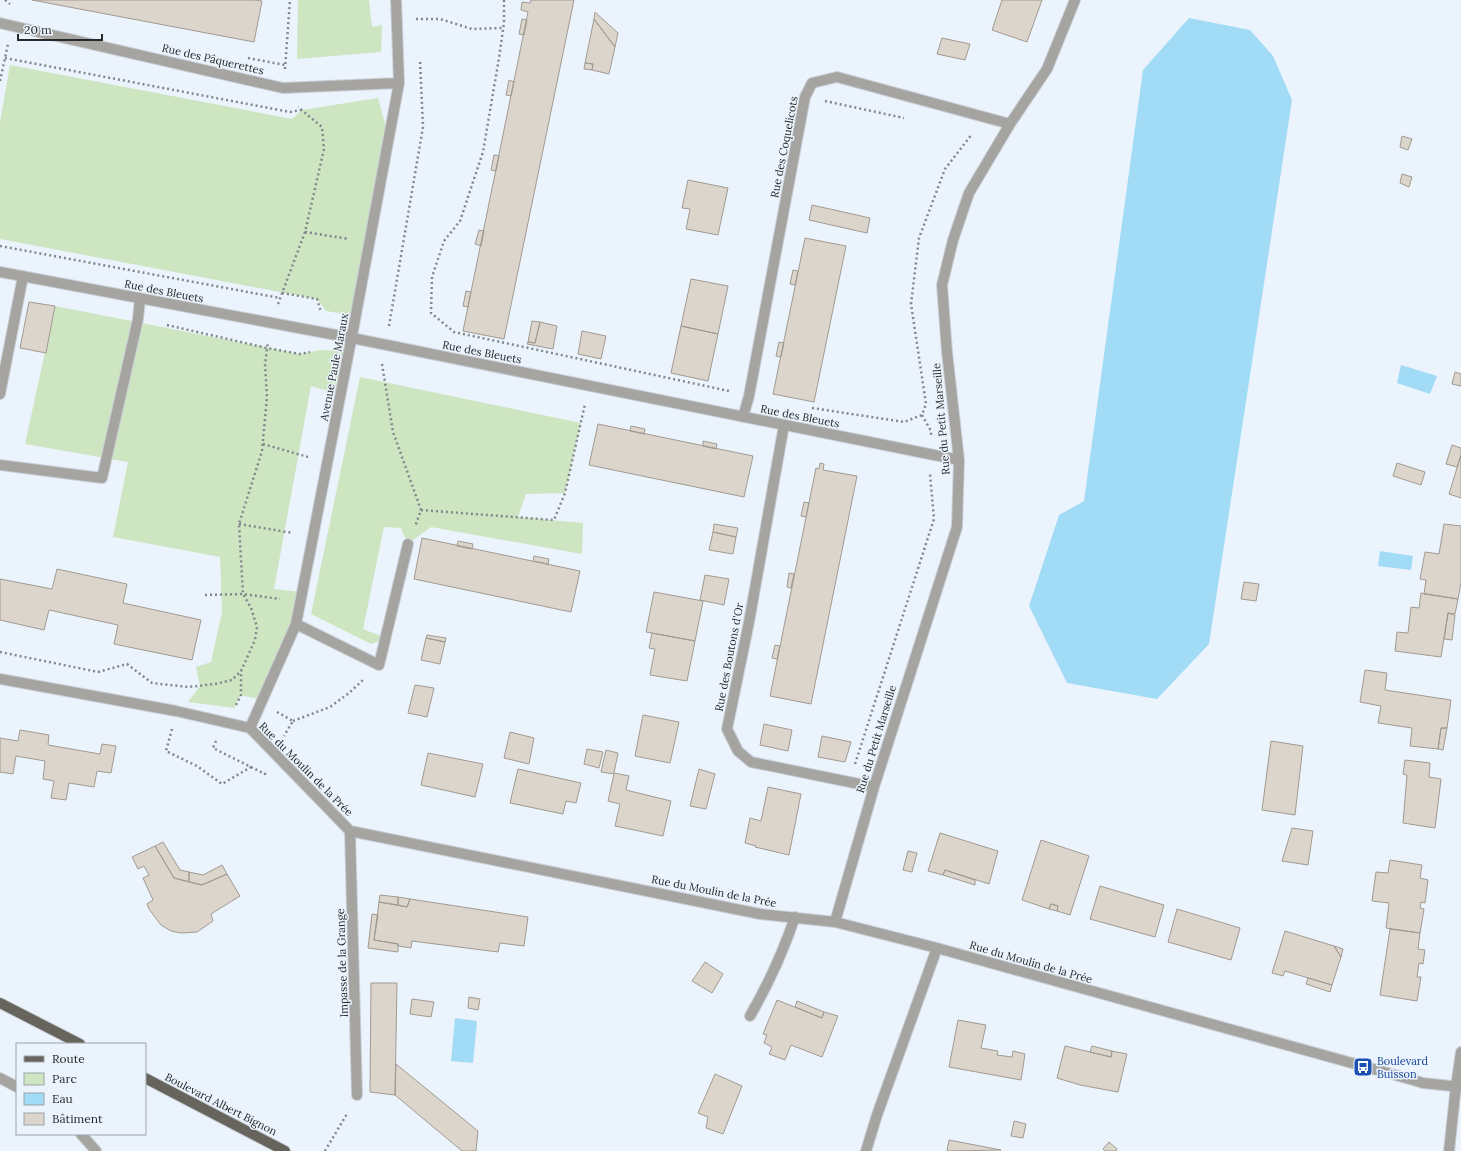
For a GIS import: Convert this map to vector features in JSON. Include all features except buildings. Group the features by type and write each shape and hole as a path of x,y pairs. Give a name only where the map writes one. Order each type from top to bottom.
{"main road":[{"path":"0,1003 78,1043"},
{"name":"Boulevard Albert Bignon","path":"146,1079 285,1151"}],"street":[{"name":"Avenue Paule Maraux","path":"250,728 296,624 301,601 400,82 396,0"},
{"name":"Rue du Petit Marseille","path":"834,922 874,787 956,527 959,460 947,352 942,285 953,240 969,193 1010,124 1047,69 1075,0"},
{"name":"Rue des Pâquerettes","path":"0,23 283,88 400,82"},
{"name":"Rue des Coquelicots","path":"743,417 750,396 805,97 812,83 837,76 1010,124"},
{"name":"Rue des Bleuets","path":"0,272 352,338 959,460"},
{"path":"0,394 23,276"},
{"path":"0,465 102,478 138,319 140,298"},
{"name":"Rue des Boutons d'Or","path":"784,425 749,622 727,729 738,751 751,762 874,787"},
{"path":"296,624 380,665 408,544"},
{"name":"Rue du Moulin de la Prée","path":"0,679 176,711 250,728 350,831 760,914 834,922 937,948 1391,1075 1423,1083 1458,1086"},
{"name":"Impasse de la Grange","path":"350,831 357,1095"},
{"path":"750,1016 767,986 786,943 795,917"},
{"path":"866,1151 937,948"},
{"path":"1449,1151 1461,1052"},
{"path":"0,1078 16,1086"},
{"path":"81,1135 96,1151"}],"path":[{"path":"0,652 98,672 127,664 152,683 188,687 215,684 232,680 241,671 255,640 257,627 251,608 243,594 239,524 262,451 267,397 265,364 271,323 305,232 324,149 322,127 294,103 283,88 290,0"},
{"path":"504,0 503,28 499,58 483,152 460,221 444,241 432,277 431,313 454,332 750,396"},
{"path":"416,20 440,19 472,29 503,28"},
{"path":"5,58 290,112 302,110"},
{"path":"805,97 905,118"},
{"path":"806,407 904,422 922,415 926,404 911,304 919,238 945,169 974,132 966,130"},
{"path":"305,232 370,243"},
{"path":"0,246 280,298"},
{"path":"138,319 267,348 300,354 313,351"},
{"path":"381,359 393,432 421,510 408,544"},
{"path":"421,510 554,520 565,493 590,386"},
{"path":"849,782 934,519 929,454 931,431 922,415"},
{"path":"263,444 328,463"},
{"path":"239,524 313,537"},
{"path":"205,595 243,594 301,601"},
{"path":"293,721 330,707 349,694 380,665"},
{"path":"241,671 241,695"},
{"path":"176,711 166,751 197,766 222,784 251,767"},
{"path":"325,1151 357,1095"}],"green space":[{"path":"298,0 369,0 372,27 382,25 381,52 297,59"},
{"path":"10,65 292,119 302,110 378,98 389,138 356,316 326,311 317,299 0,239 0,122"},
{"path":"55,306 300,354 320,350 349,351 341,395 311,386 274,589 302,592 296,624 263,700 241,695 234,708 188,702 200,686 196,667 211,662 222,612 220,557 113,537 128,462 25,444"},
{"path":"360,377 581,423 565,493 526,494 518,517 583,523 582,554 431,527 408,544 401,528 384,527 363,629 386,638 371,644 311,614"}],"water":[{"path":"1189,18 1250,30 1273,56 1292,100 1209,644 1157,699 1067,683 1029,606 1059,515 1084,501 1143,70"},
{"path":"1401,365 1437,376 1430,394 1397,383"},
{"path":"1380,551 1413,556 1411,570 1378,566"},
{"path":"455,1018 477,1021 473,1063 451,1061"}],"place":[{"name":"Boulevard Buisson","path":"1363,1067"}]}
